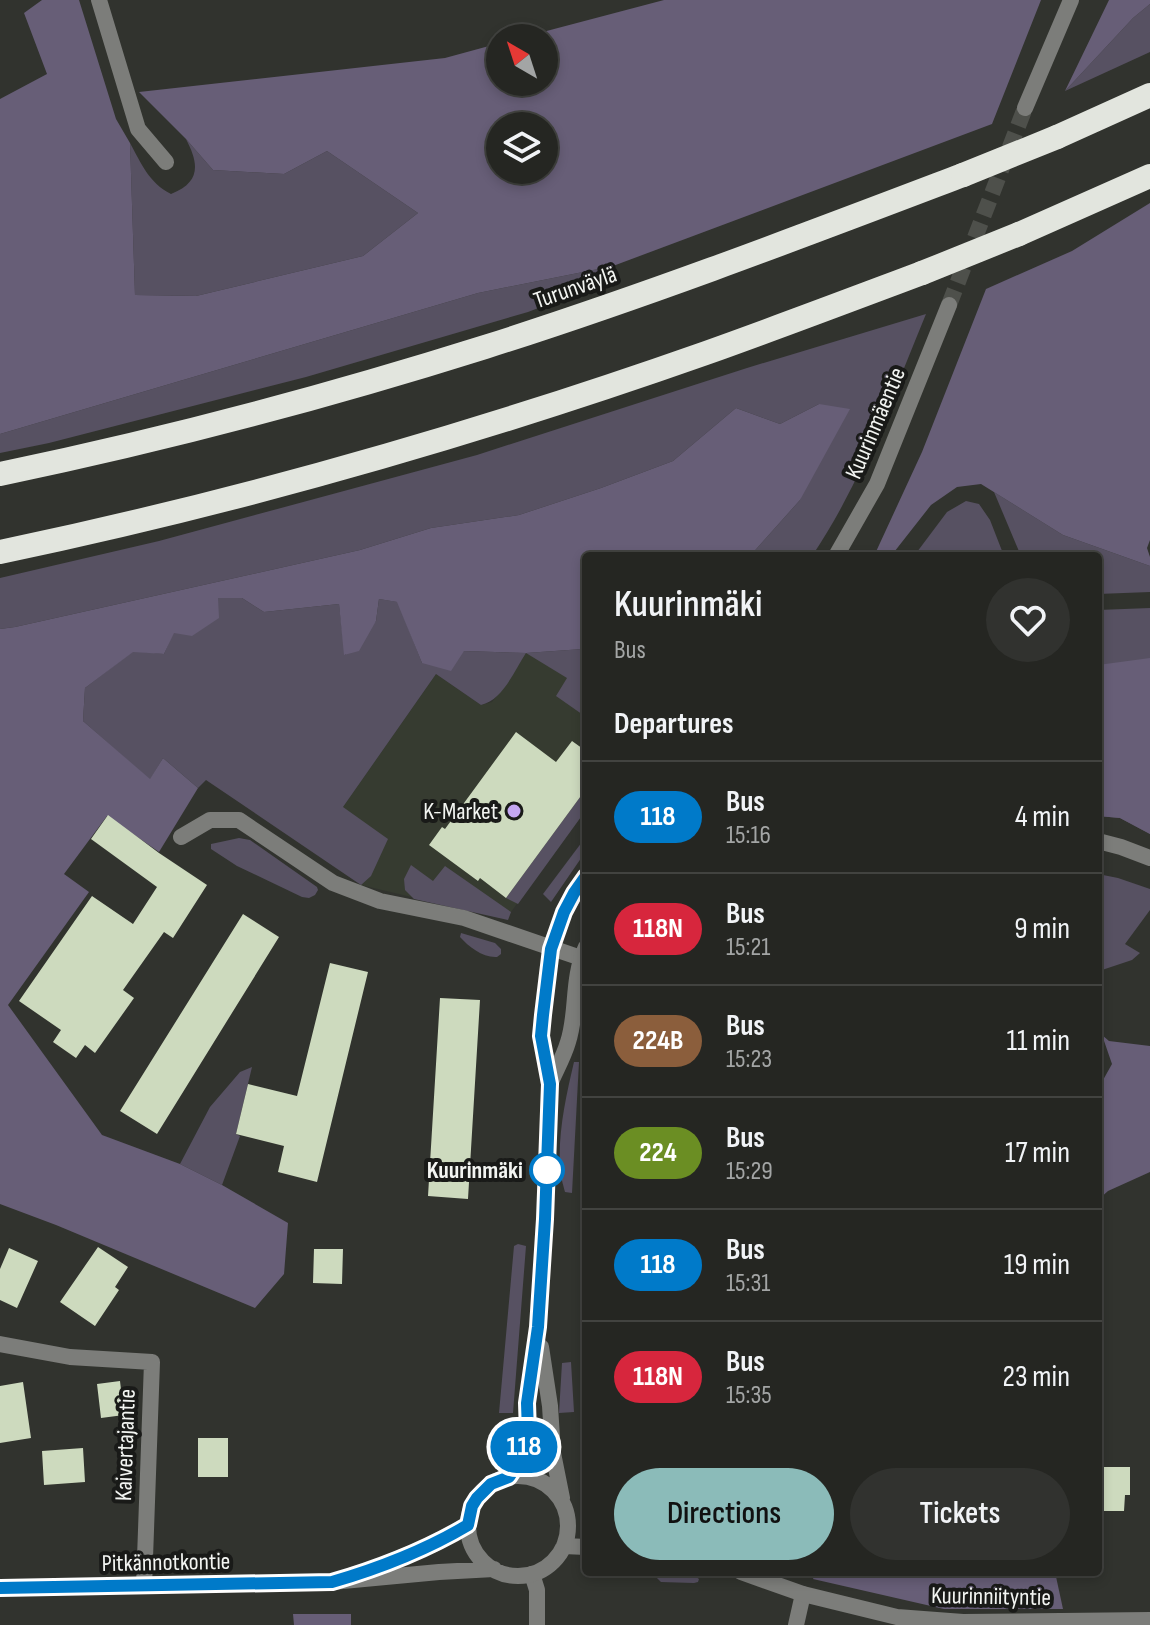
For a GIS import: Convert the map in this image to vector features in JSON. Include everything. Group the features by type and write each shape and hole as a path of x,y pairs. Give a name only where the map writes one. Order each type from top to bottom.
{"highway":[{"name":"Turunväylä","path":"0,474 269,411 485,347 720,267 963,175 1150,95"},
{"path":"0,552 82,535 285,484 503,419 706,353 922,273 1150,176"}],"street":[{"path":"99,0 138,129 166,162"},
{"path":"1025,108 1071,0"},
{"name":"Kuurinmäentie","path":"838,552 877,484 949,305"},
{"path":"181,837 210,820 239,820 333,883 380,901 464,918 551,949 582,953"},
{"path":"1102,842 1150,858"},
{"path":"509,1477 521,1459 528,1433 527,1403 538,1327 550,1084 541,1036 551,949 564,912 582,882"},
{"path":"550,1084 569,1041 575,986 582,960"},
{"path":"538,1327 550,1406 553,1453 568,1526 564,1546 553,1562 532,1574 512,1575 494,1569 476,1553 468,1525 472,1506 491,1484 509,1477 528,1477 546,1485 564,1507"},
{"name":"Kaivertajantie","path":"0,1344 70,1357 152,1362 144,1586"},
{"name":"Pitkännotkontie","path":"332,1582 370,1571 434,1544 468,1525"},
{"path":"564,1546 582,1547"},
{"name":"Pitkännotkontie","path":"0,1588 332,1582 494,1569"},
{"path":"532,1574 537,1590 537,1625"},
{"name":"Kuurinniityntie","path":"752,1576 803,1594 897,1617 963,1622 1150,1620"},
{"path":"796,1625 803,1594"}],"shaded area":[{"path":"42,0 79,0 116,119 130,143 135,295 196,296 363,256 418,213 327,151 284,174 213,170 139,92 445,58 486,47 486,96 558,96 558,28 664,0 1041,0 992,124 613,266 478,293 0,434 0,99 47,74 24,13"},
{"path":"1109,0 1150,0 1150,4 1065,91"},
{"path":"1150,4 1150,52 1065,91 1133,18"},
{"path":"186,139 213,170 284,174 327,151 418,213 363,256 196,296 135,295 130,143 151,178 171,194 188,184 195,171"},
{"path":"1150,203 1150,540 1147,548 1150,566 1063,535 981,484 957,487 931,505 894,552 876,552 922,452 986,289 1072,251"},
{"path":"613,266 606,282 528,312 306,377 0,453 0,434 478,293"},
{"path":"926,314 861,469 815,552 754,552 800,500 819,404 780,424 736,408 673,461 519,515 431,528 360,550 0,629 0,578 159,541 477,455"},
{"path":"819,404 850,409 800,500 754,552 582,552 582,649 526,653 464,651 451,671 422,663 397,602 379,599 376,621 359,651 344,655 339,604 264,612 242,598 218,598 219,618 192,636 174,633 164,654 133,652 85,688 83,721 150,779 163,758 198,788 159,852 107,816 64,874 89,892 8,1005 102,1135 180,1164 288,1223 284,1274 255,1308 0,1204 0,629 360,550 431,528 519,515 673,461 736,408 780,424"},
{"path":"994,492 1063,535 1150,566 1150,592 1102,594 1102,552 1019,552"},
{"path":"966,501 979,504 990,520 1002,552 917,552 947,512"},
{"path":"218,598 242,598 264,612 339,604 345,655 376,621 379,599 398,602 422,663 464,651 526,653 502,691 481,705 436,674 343,807 388,839 371,876 361,885 206,780 198,788 163,758 150,780 83,721 85,688 133,651 164,654 173,633"},
{"path":"1150,608 1150,834 1120,818 1102,816 1102,610"},
{"path":"582,649 582,714 556,696 567,678 526,653"},
{"path":"582,651 582,815 508,920 361,885 343,807 436,674 481,705 492,702 526,653"},
{"path":"1150,658 1150,834 1120,818 1102,816 1102,664"},
{"path":"582,794 582,816 518,904 506,898"},
{"path":"239,838 250,840 317,887 315,895 302,897 237,866 211,849 211,844"},
{"path":"582,842 582,857 551,902 543,894"},
{"path":"411,865 433,881 445,866 511,912 508,920 414,899 405,890 404,879"},
{"path":"1102,875 1150,889 1150,910 1125,944 1140,953 1132,960 1102,970"},
{"path":"461,933 495,943 501,954 492,957 482,954 460,937"},
{"path":"1102,1035 1109,1041 1150,1046 1150,1172 1102,1196 1102,1082 1112,1064"},
{"path":"574,1062 579,1062 572,1193 565,1192 560,1173 560,1141"},
{"path":"252,1067 236,1134 240,1136 222,1185 180,1164 210,1107 240,1072"},
{"path":"514,1246 526,1246 513,1413 499,1413"},
{"path":"571,1362 574,1412 559,1413 562,1363"},
{"path":"695,1576 699,1579 694,1583 661,1582 656,1577"},
{"path":"814,1576 1056,1576 1063,1609 944,1609 813,1579"},
{"path":"293,1614 351,1614 351,1625 294,1625"}],"building":[{"name":"K-Market","path":"516,732 556,762 572,741 582,748 582,794 506,898 429,845 442,827 445,829"},
{"path":"108,815 207,885 173,938 164,932 123,990 134,998 95,1053 85,1045 76,1058 53,1042 61,1030 19,1001 92,896 133,924 157,887 91,839"},
{"path":"243,914 279,937 157,1134 120,1111"},
{"path":"330,963 368,972 317,1182 278,1172 284,1146 236,1134 248,1084 297,1096"},
{"path":"440,998 480,1000 468,1199 428,1196"},
{"path":"98,1247 128,1267 115,1287 119,1290 95,1326 60,1302"},
{"path":"9,1248 38,1261 17,1308 0,1300 0,1269"},
{"path":"314,1249 343,1249 342,1284 313,1283"},
{"path":"120,1381 124,1415 101,1418 97,1384"},
{"path":"23,1382 31,1438 0,1443 0,1386"},
{"path":"198,1438 228,1438 228,1477 198,1477"},
{"path":"83,1448 85,1482 44,1485 42,1451"},
{"path":"1102,1467 1130,1467 1130,1495 1125,1495 1124,1511 1102,1511"}],"tunnel":[{"path":"949,305 1025,108"}],"bus line":[{"name":"118","path":"0,1588 332,1582 370,1571 434,1544 468,1525 472,1506 483,1490 509,1477 521,1459 528,1433 527,1403 538,1327 550,1084 541,1036 551,949 564,912 582,882"}],"place":[{"name":"K-Market","path":"514,811"},
{"name":"Kuurinmäki","path":"547,1170"}]}
